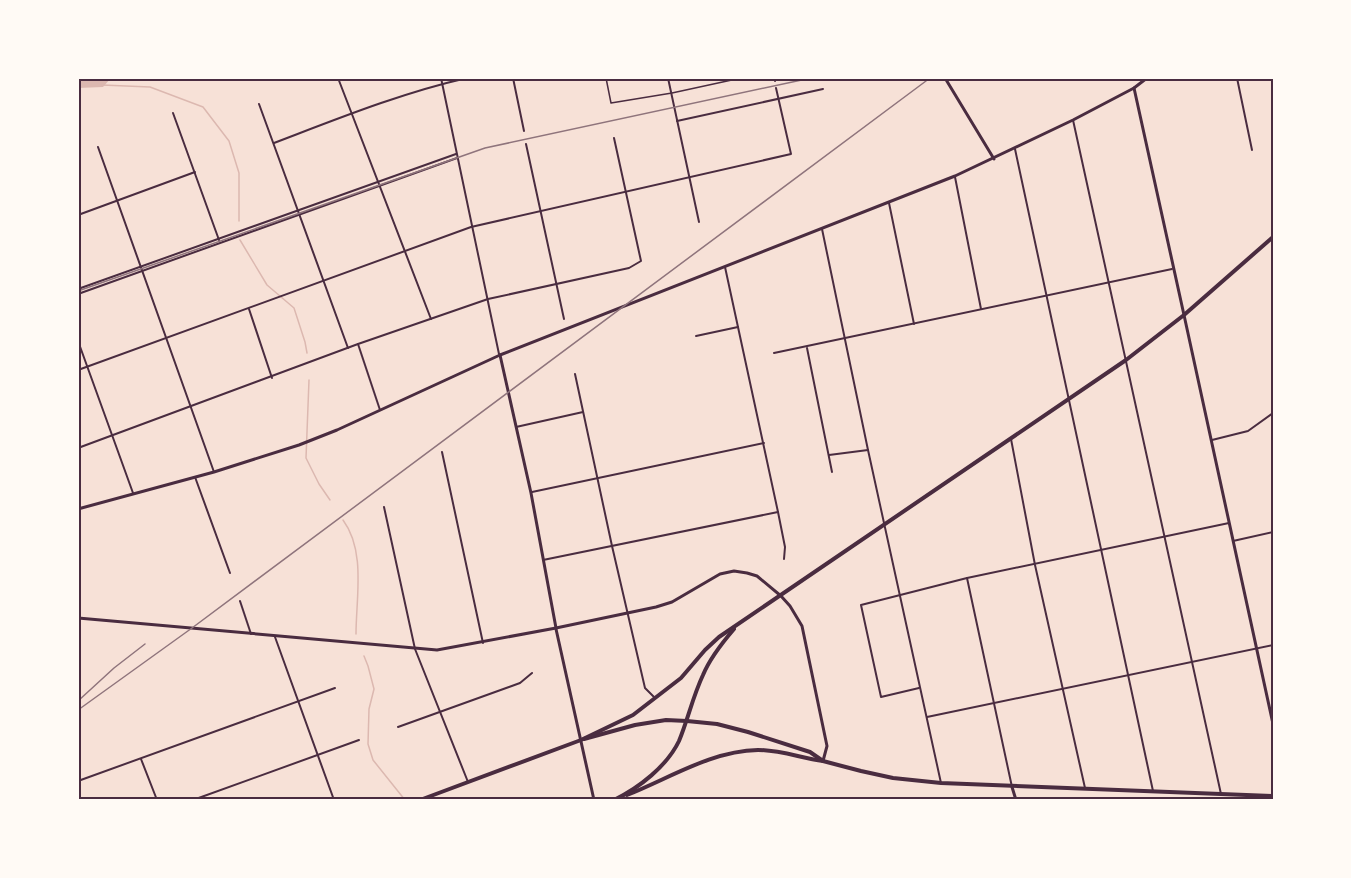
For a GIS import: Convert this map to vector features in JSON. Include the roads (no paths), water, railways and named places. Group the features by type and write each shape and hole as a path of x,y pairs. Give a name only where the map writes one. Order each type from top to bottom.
{"main road":[{"path":"945,78 994,159"},
{"path":"78,509 214,472 338,430 500,356 956,176 1073,120 1134,88 1147,78"},
{"path":"1134,88 1273,724"},
{"path":"420,800 580,740 633,714 681,678 712,644 736,626 1126,360 1184,315 1273,237"},
{"path":"500,356 531,493 556,628 594,800"},
{"path":"78,618 437,650 483,643 672,602 720,574 734,571 757,576 790,606 802,626 827,746 823,761"},
{"path":"621,797 652,775 667,759 687,721 703,674 716,651 736,626"},
{"path":"580,740 636,725 666,720 687,721 717,724 748,732 810,752 823,761"},
{"path":"614,800 658,783 695,764 727,754 760,750 823,761 893,778 941,783 1273,796"},
{"path":"1012,786 1016,800"}],"street":[{"path":"338,78 431,320"},
{"path":"441,78 500,356"},
{"path":"274,143 352,113 442,83 467,78"},
{"path":"513,78 524,131"},
{"path":"668,78 699,222"},
{"path":"1237,78 1252,150"},
{"path":"78,370 471,227 791,154 776,88"},
{"path":"677,121 824,89"},
{"path":"259,104 348,348"},
{"path":"173,113 219,241"},
{"path":"1073,120 1221,794"},
{"path":"78,448 272,378 358,344 488,299 629,268 641,261 624,192 614,138"},
{"path":"526,144 564,319"},
{"path":"98,147 214,472"},
{"path":"1015,149 1153,791"},
{"path":"78,294 142,272 299,210 456,154"},
{"path":"78,289 457,158"},
{"path":"78,215 195,172"},
{"path":"956,176 981,309"},
{"path":"889,203 914,324"},
{"path":"822,230 941,783"},
{"path":"725,267 785,546 784,559"},
{"path":"774,353 1172,269"},
{"path":"249,308 272,378"},
{"path":"696,336 738,327"},
{"path":"78,341 134,494"},
{"path":"358,344 380,411"},
{"path":"807,347 832,472"},
{"path":"575,374 645,688 655,698"},
{"path":"516,427 583,412"},
{"path":"1212,440 1248,431 1273,413"},
{"path":"1011,439 1035,566 1085,788"},
{"path":"531,493 764,443"},
{"path":"828,455 868,450"},
{"path":"442,452 483,643"},
{"path":"195,477 230,573"},
{"path":"384,507 415,649 468,782"},
{"path":"543,560 778,512"},
{"path":"919,688 881,697 861,605 968,578 1035,566 1230,523"},
{"path":"1233,541 1273,532"},
{"path":"968,578 1012,786"},
{"path":"240,601 251,634"},
{"path":"275,637 334,800"},
{"path":"927,717 1273,645"},
{"path":"398,727 520,683 532,673"},
{"path":"78,781 334,688"},
{"path":"194,800 359,740"},
{"path":"141,759 156,800"}],"lane":[{"path":"606,78 611,103 741,78"}],"waterway":[{"path":"102,85 150,87 203,107 229,141 239,173 239,221"},
{"path":"240,240 267,285 294,308 307,353"},
{"path":"309,380 306,458 330,500"},
{"path":"343,520 355,546 357,560 356,634"},
{"path":"364,656 374,689 369,709 368,744 373,760 405,800"}],"railway":[{"path":"78,291 485,148 811,78"},
{"path":"78,710 192,628 930,78"},
{"path":"78,701 114,668 145,644"}]}
